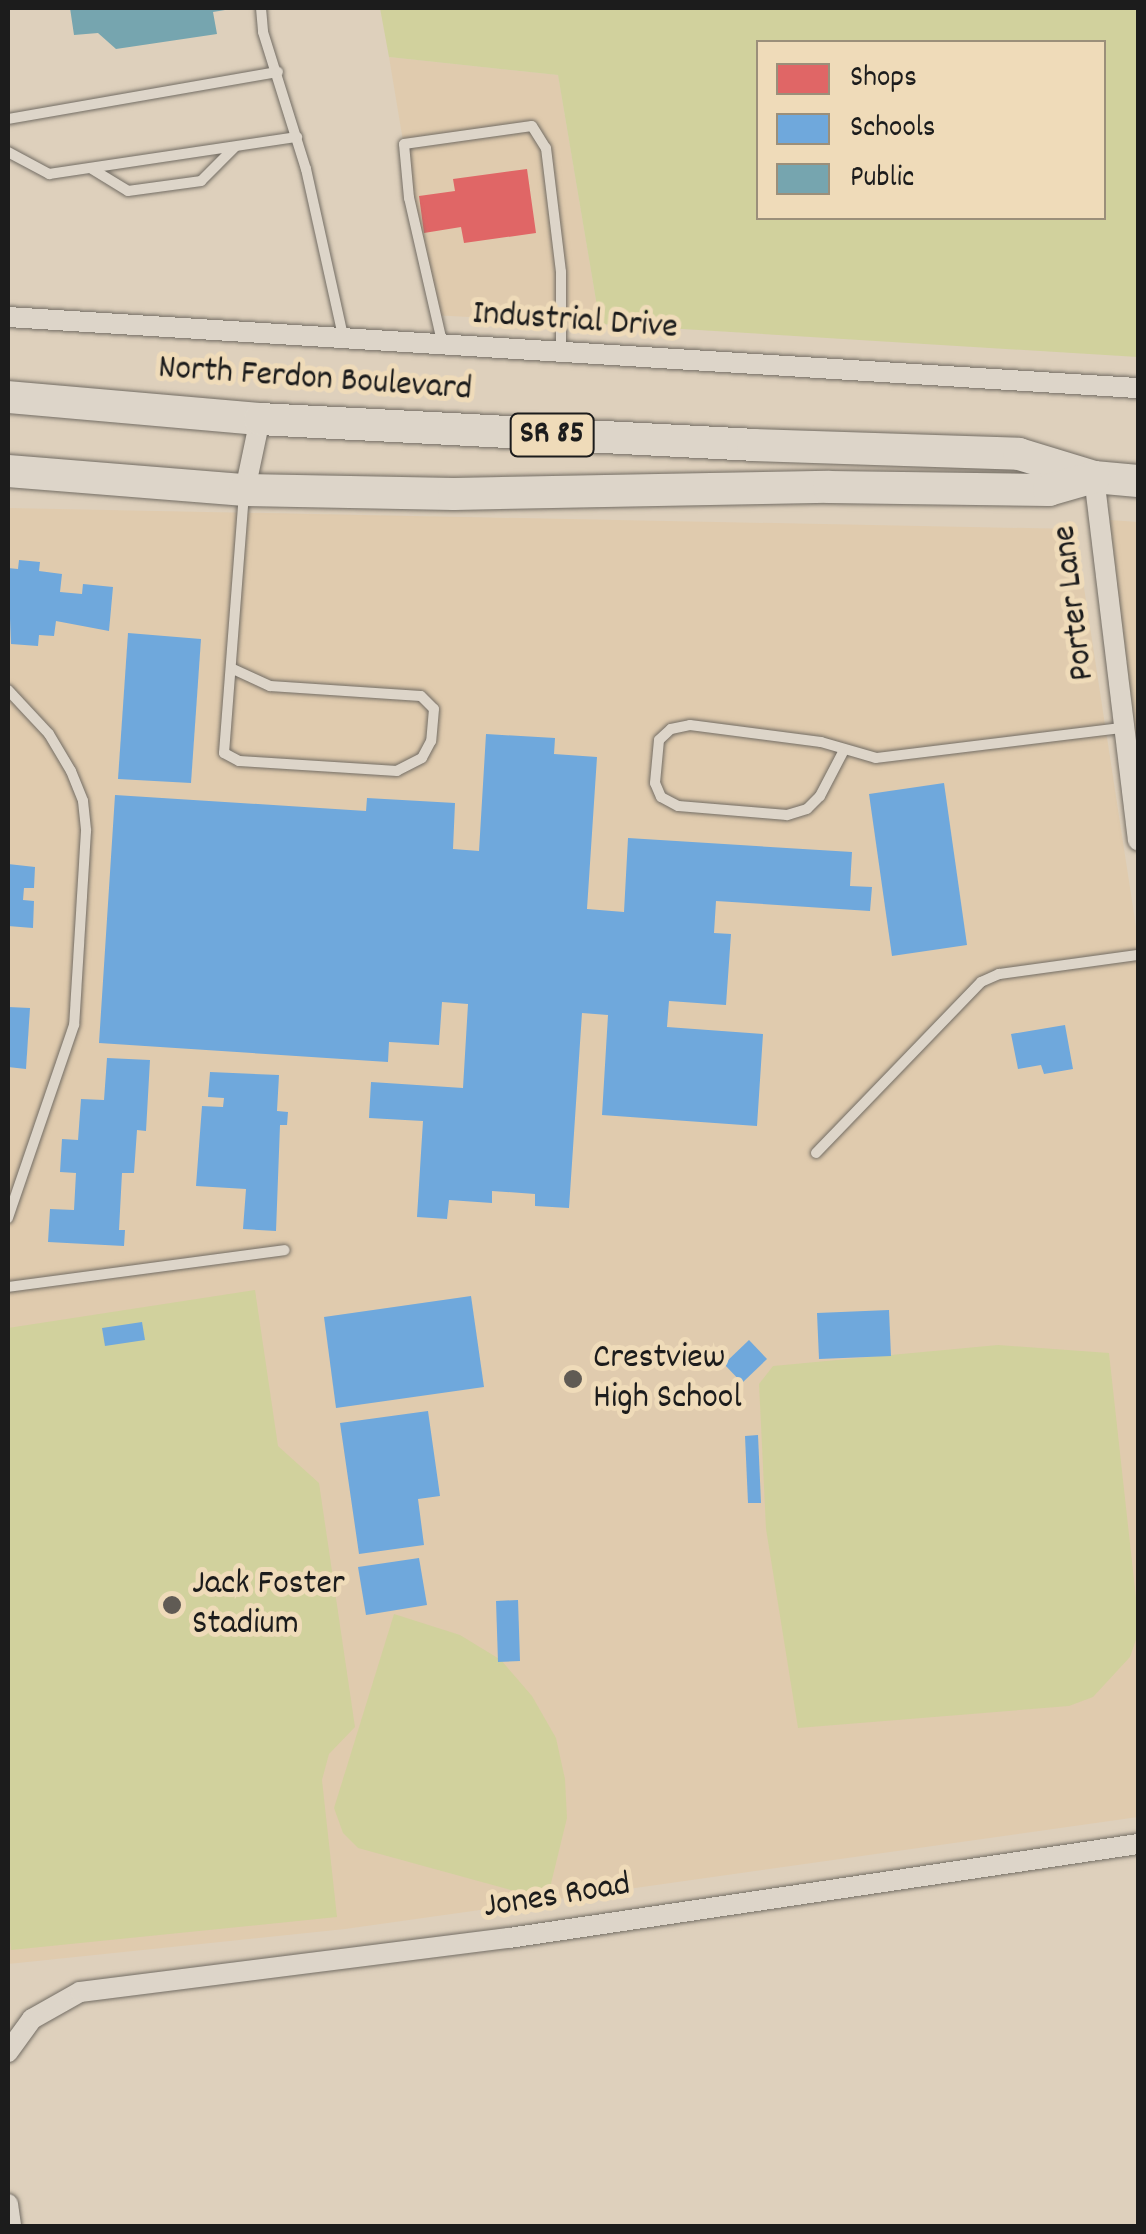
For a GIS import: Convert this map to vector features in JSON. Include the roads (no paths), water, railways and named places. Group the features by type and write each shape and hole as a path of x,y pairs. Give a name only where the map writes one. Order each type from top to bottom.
{"main road":[{"name":"North Ferdon Boulevard","path":"8,397 260,419 752,446 1019,454 1094,477 1138,481"},
{"name":"North Ferdon Boulevard","path":"8,471 244,490 454,494 829,486 1049,490 1094,477"}],"street":[{"name":"Industrial Drive","path":"8,317 1138,388"},
{"path":"244,490 260,419"},
{"name":"Porter Lane","path":"1094,477 1138,840"},
{"name":"Jones Road","path":"8,2052 19,2032 50,2006 80,1992 490,1940 1138,1844"},
{"path":"8,2204 11,2226"}],"lane":[{"path":"261,8 263,32 297,136 344,340"},
{"path":"8,119 278,72"},
{"path":"443,346 410,198 404,144 532,126 540,134 561,272 561,354"},
{"path":"8,152 49,174 297,136"},
{"path":"92,168 128,191 201,180 236,146"},
{"path":"232,669 270,686 421,696 434,709 431,741 422,758 397,771 239,761 224,753 222,739 232,669 244,490"},
{"path":"8,690 49,734 71,771 83,801 86,831 74,1025 8,1218"},
{"path":"843,752 820,796 807,810 787,815 678,806 661,798 654,782 659,740 671,729 690,725 821,742 843,752 876,758 1122,728"},
{"path":"816,1153 981,982 1000,974 1138,955"},
{"path":"8,1287 285,1250"}],"place":[{"name":"Crestview High School","path":"573,1379"},
{"name":"Jack Foster Stadium","path":"172,1605"}]}
